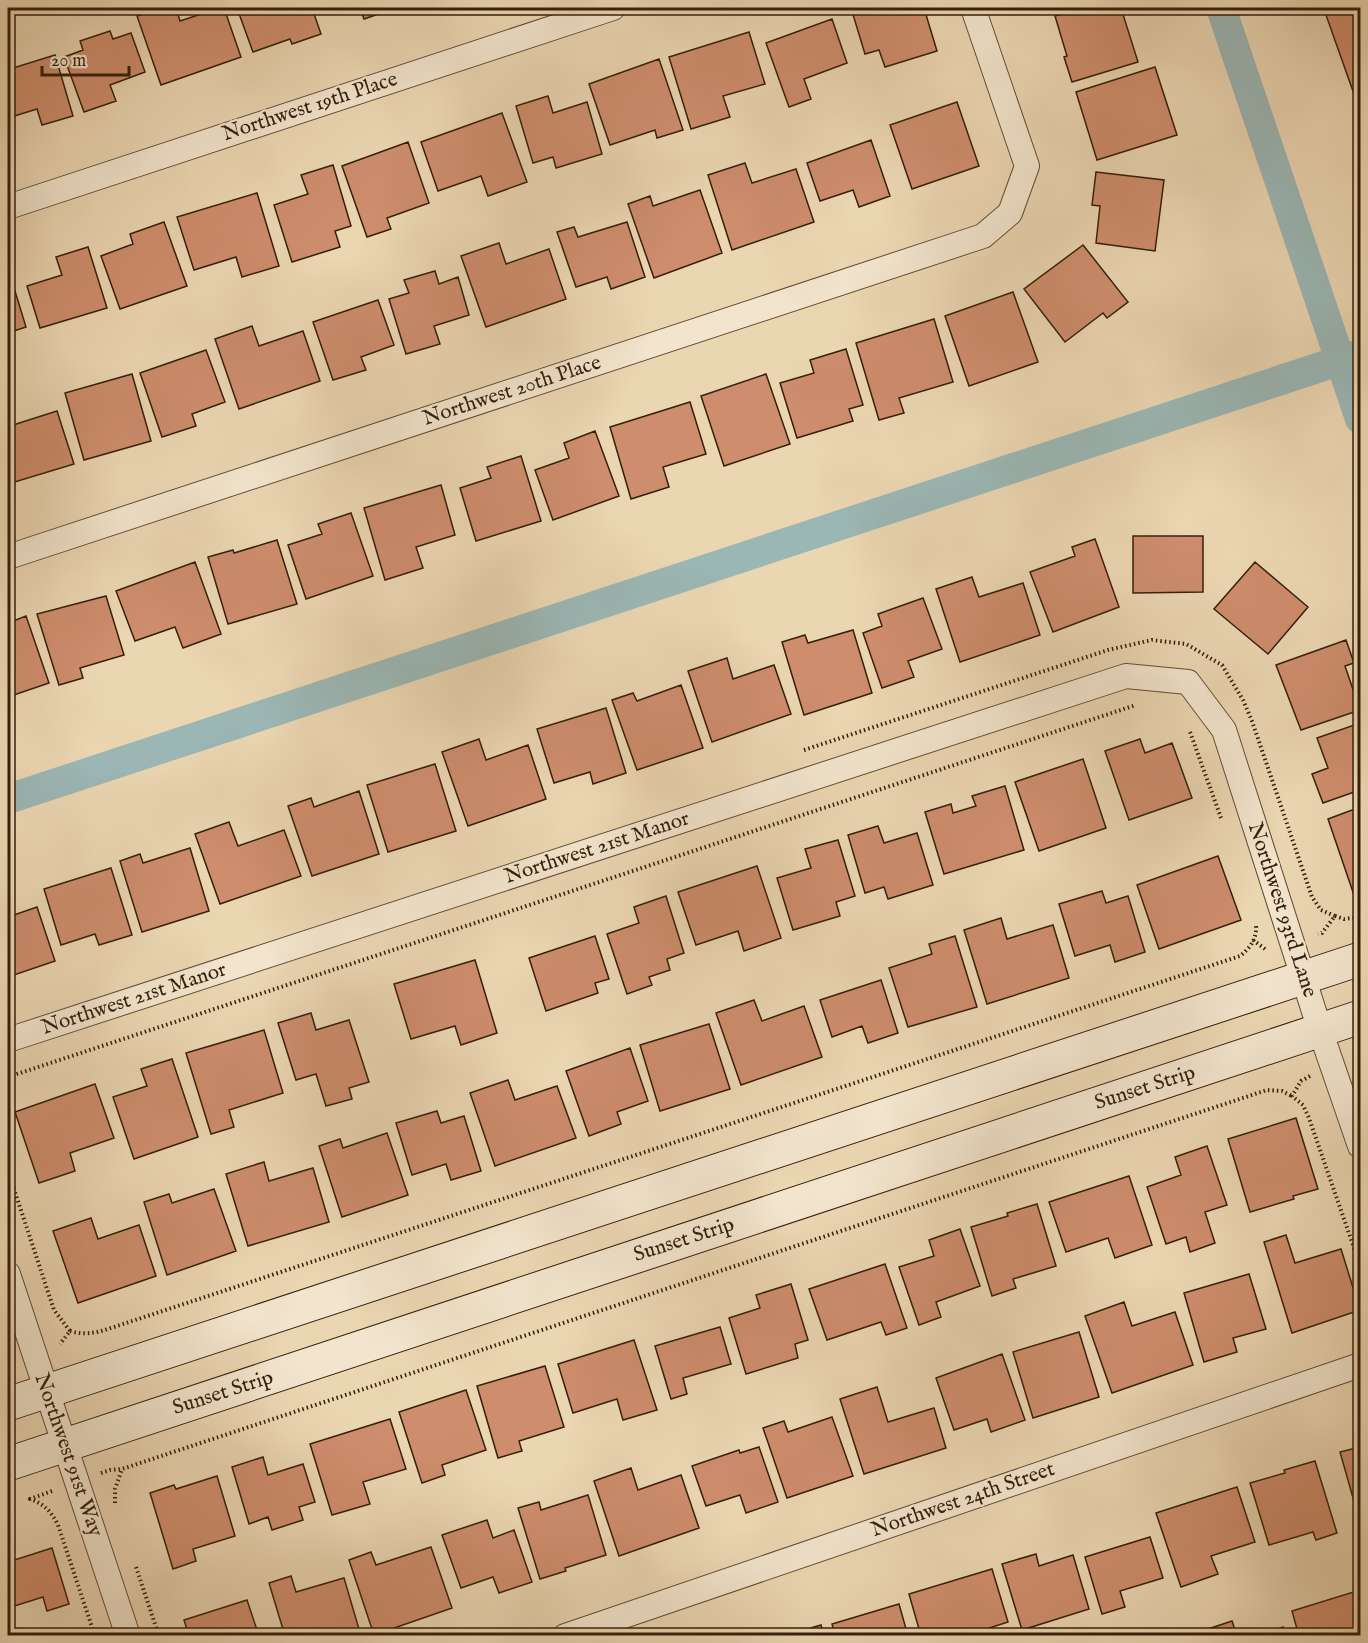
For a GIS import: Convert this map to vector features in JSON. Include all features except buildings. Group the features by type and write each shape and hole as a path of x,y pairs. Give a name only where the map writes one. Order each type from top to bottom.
{"street":[{"name":"Northwest 19th Place","path":"8,207 613,8"},
{"name":"Northwest 20th Place","path":"8,557 983,236 1010,213 1027,166 973,8"},
{"name":"Northwest 21st Manor","path":"8,1040 1126,676 1188,682"},
{"name":"Northwest 93rd Lane","path":"1188,682 1224,730 1320,1030 1360,1146"},
{"path":"8,1404 1360,959"},
{"name":"Sunset Strip","path":"8,1464 1360,1017"},
{"name":"Northwest 91st Way","path":"8,1274 128,1635"},
{"name":"Northwest 24th Street","path":"566,1635 1360,1365"}],"path":[{"path":"8,1077 1142,704"},
{"path":"1189,728 1222,821"},
{"path":"1335,916 1344,919 1360,917"},
{"path":"8,1171 54,1310 70,1331 93,1334 1240,956 1250,948 1257,932 1256,919"},
{"path":"1292,1096 1301,1081 1334,1068"},
{"path":"118,1512 114,1501 115,1489 122,1469 1267,1090 1282,1091 1303,1105 1360,1265"},
{"path":"58,1347 70,1331"},
{"path":"133,1557 159,1635"}],"waterway":[{"path":"1221,8 1360,419"},
{"path":"8,799 1360,354"}]}
